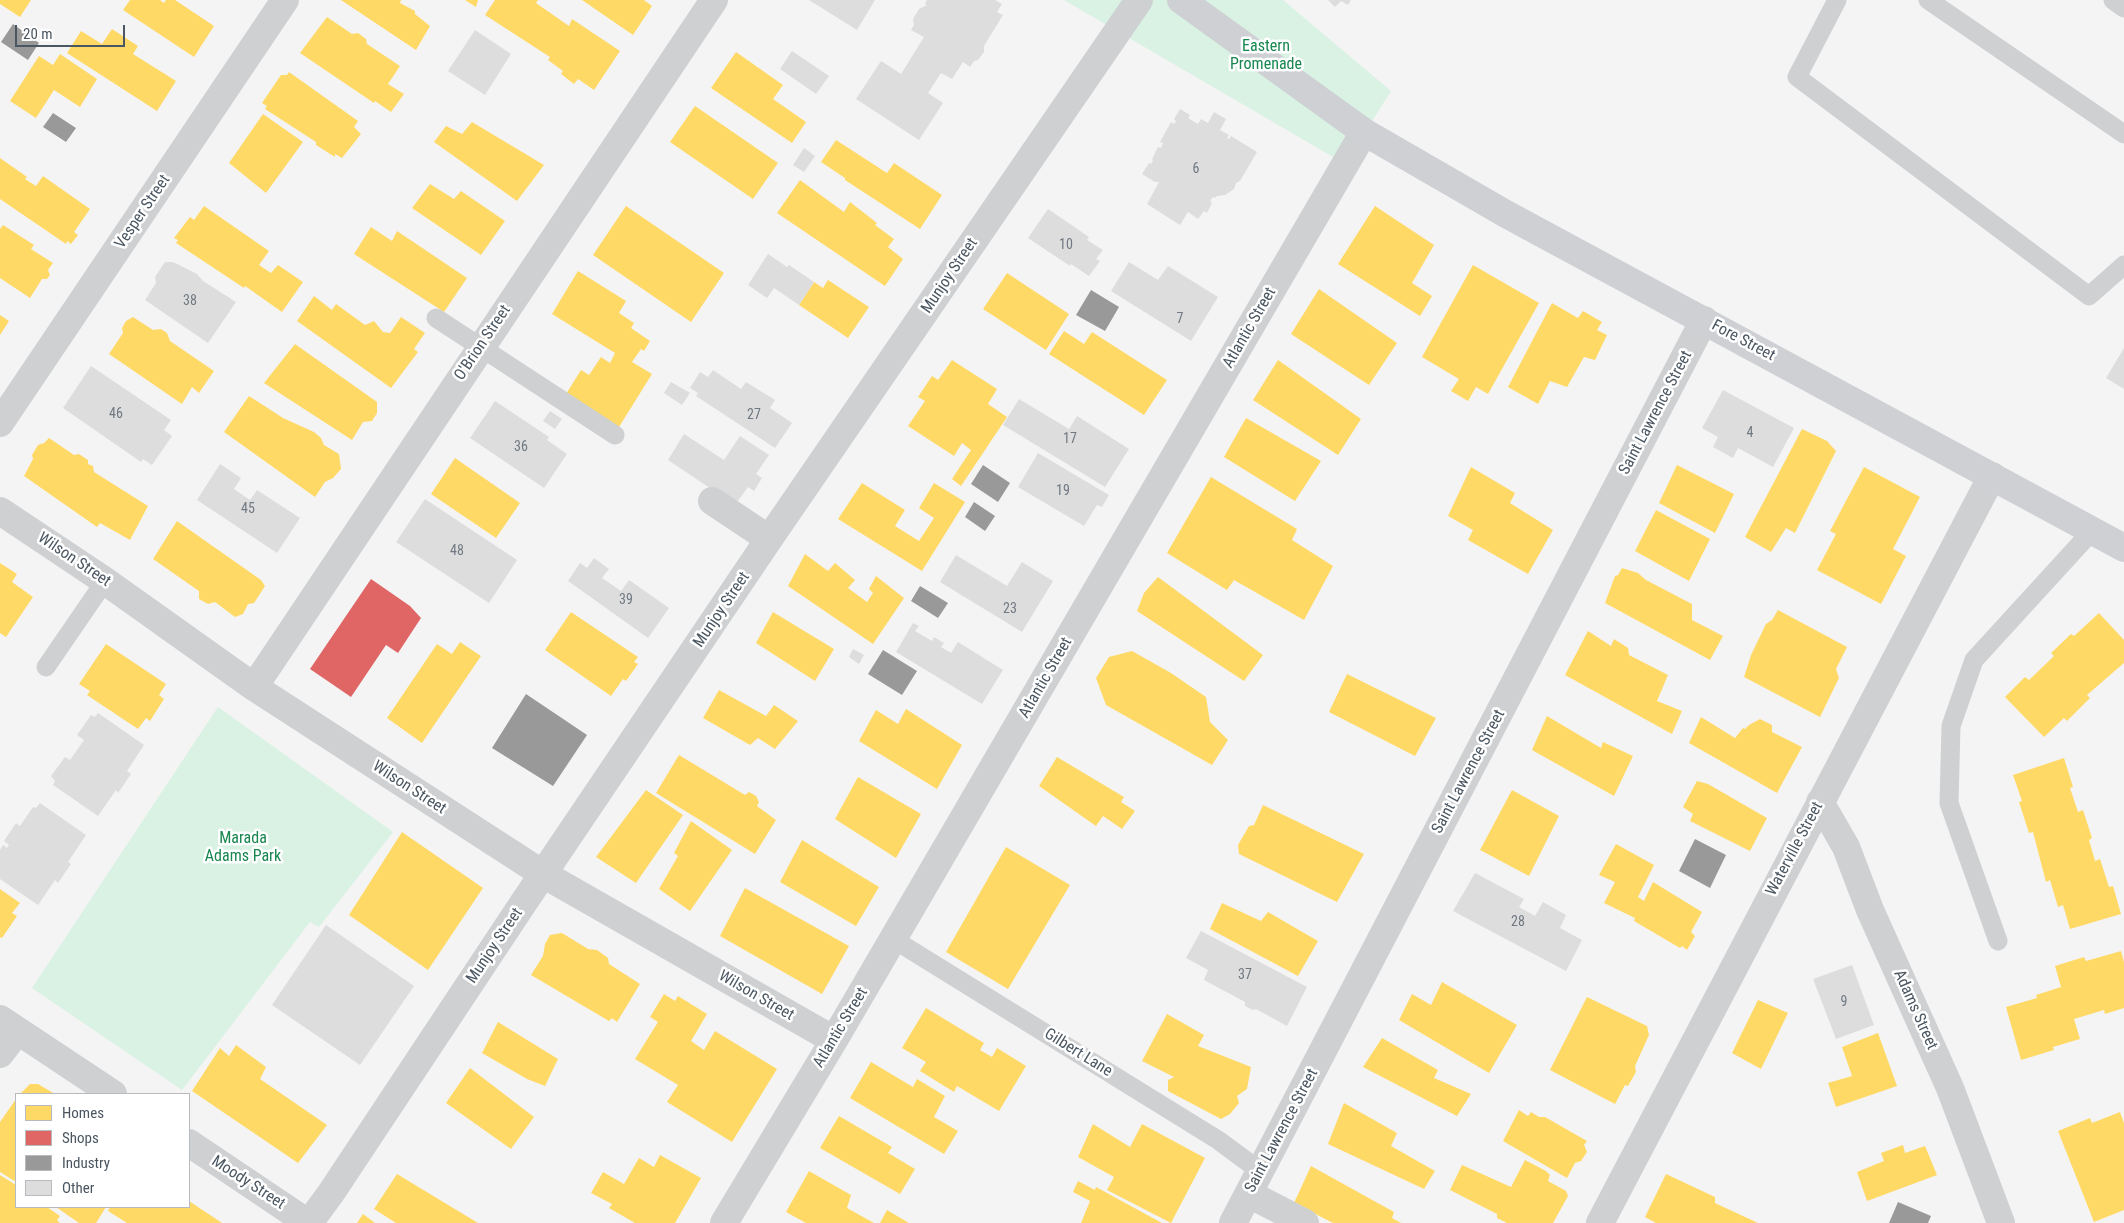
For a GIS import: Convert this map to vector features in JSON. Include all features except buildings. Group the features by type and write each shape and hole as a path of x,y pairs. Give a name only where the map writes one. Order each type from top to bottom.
{"street":[{"name":"Vesper Street","path":"0,423 285,0"},
{"name":"O'Brion Street","path":"254,687 714,0"},
{"name":"Munjoy Street","path":"308,1223 331,1193 543,874 770,539 1139,0"},
{"path":"1181,0 1364,132"},
{"name":"Fore Street","path":"1364,132 1506,214 2124,548"},
{"name":"Atlantic Street","path":"724,1223 834,1040 1364,132"},
{"name":"Saint Lawrence Street","path":"1233,1223 1704,320"},
{"name":"Waterville Street","path":"1600,1223 1992,476"},
{"path":"712,501 770,539"},
{"name":"Wilson Street","path":"0,511 105,581 254,687 543,874 834,1040"},
{"name":"Adams Street","path":"1820,802 1846,847 1870,910 1950,1088 1997,1220"},
{"path":"0,1054 8,1026 111,1093"},
{"name":"Moody Street","path":"190,1145 308,1223"},
{"path":"1254,1183 1305,1223"}],"lane":[{"path":"1838,0 1797,77 2089,296 2124,265"},
{"path":"1928,0 2124,134"},
{"path":"2113,0 2124,8"},
{"path":"436,318 615,435"},
{"path":"1998,941 1948,803 1951,726 1974,660 2092,531"},
{"path":"46,667 105,581"},
{"name":"Gilbert Lane","path":"893,939 1218,1140 1254,1183"}],"green space":[{"name":"Eastern Promenade","path":"1064,0 1283,0 1391,91 1345,164"},
{"name":"Marada Adams Park","path":"218,707 393,832 319,927 310,922 182,1090 32,988"}]}
